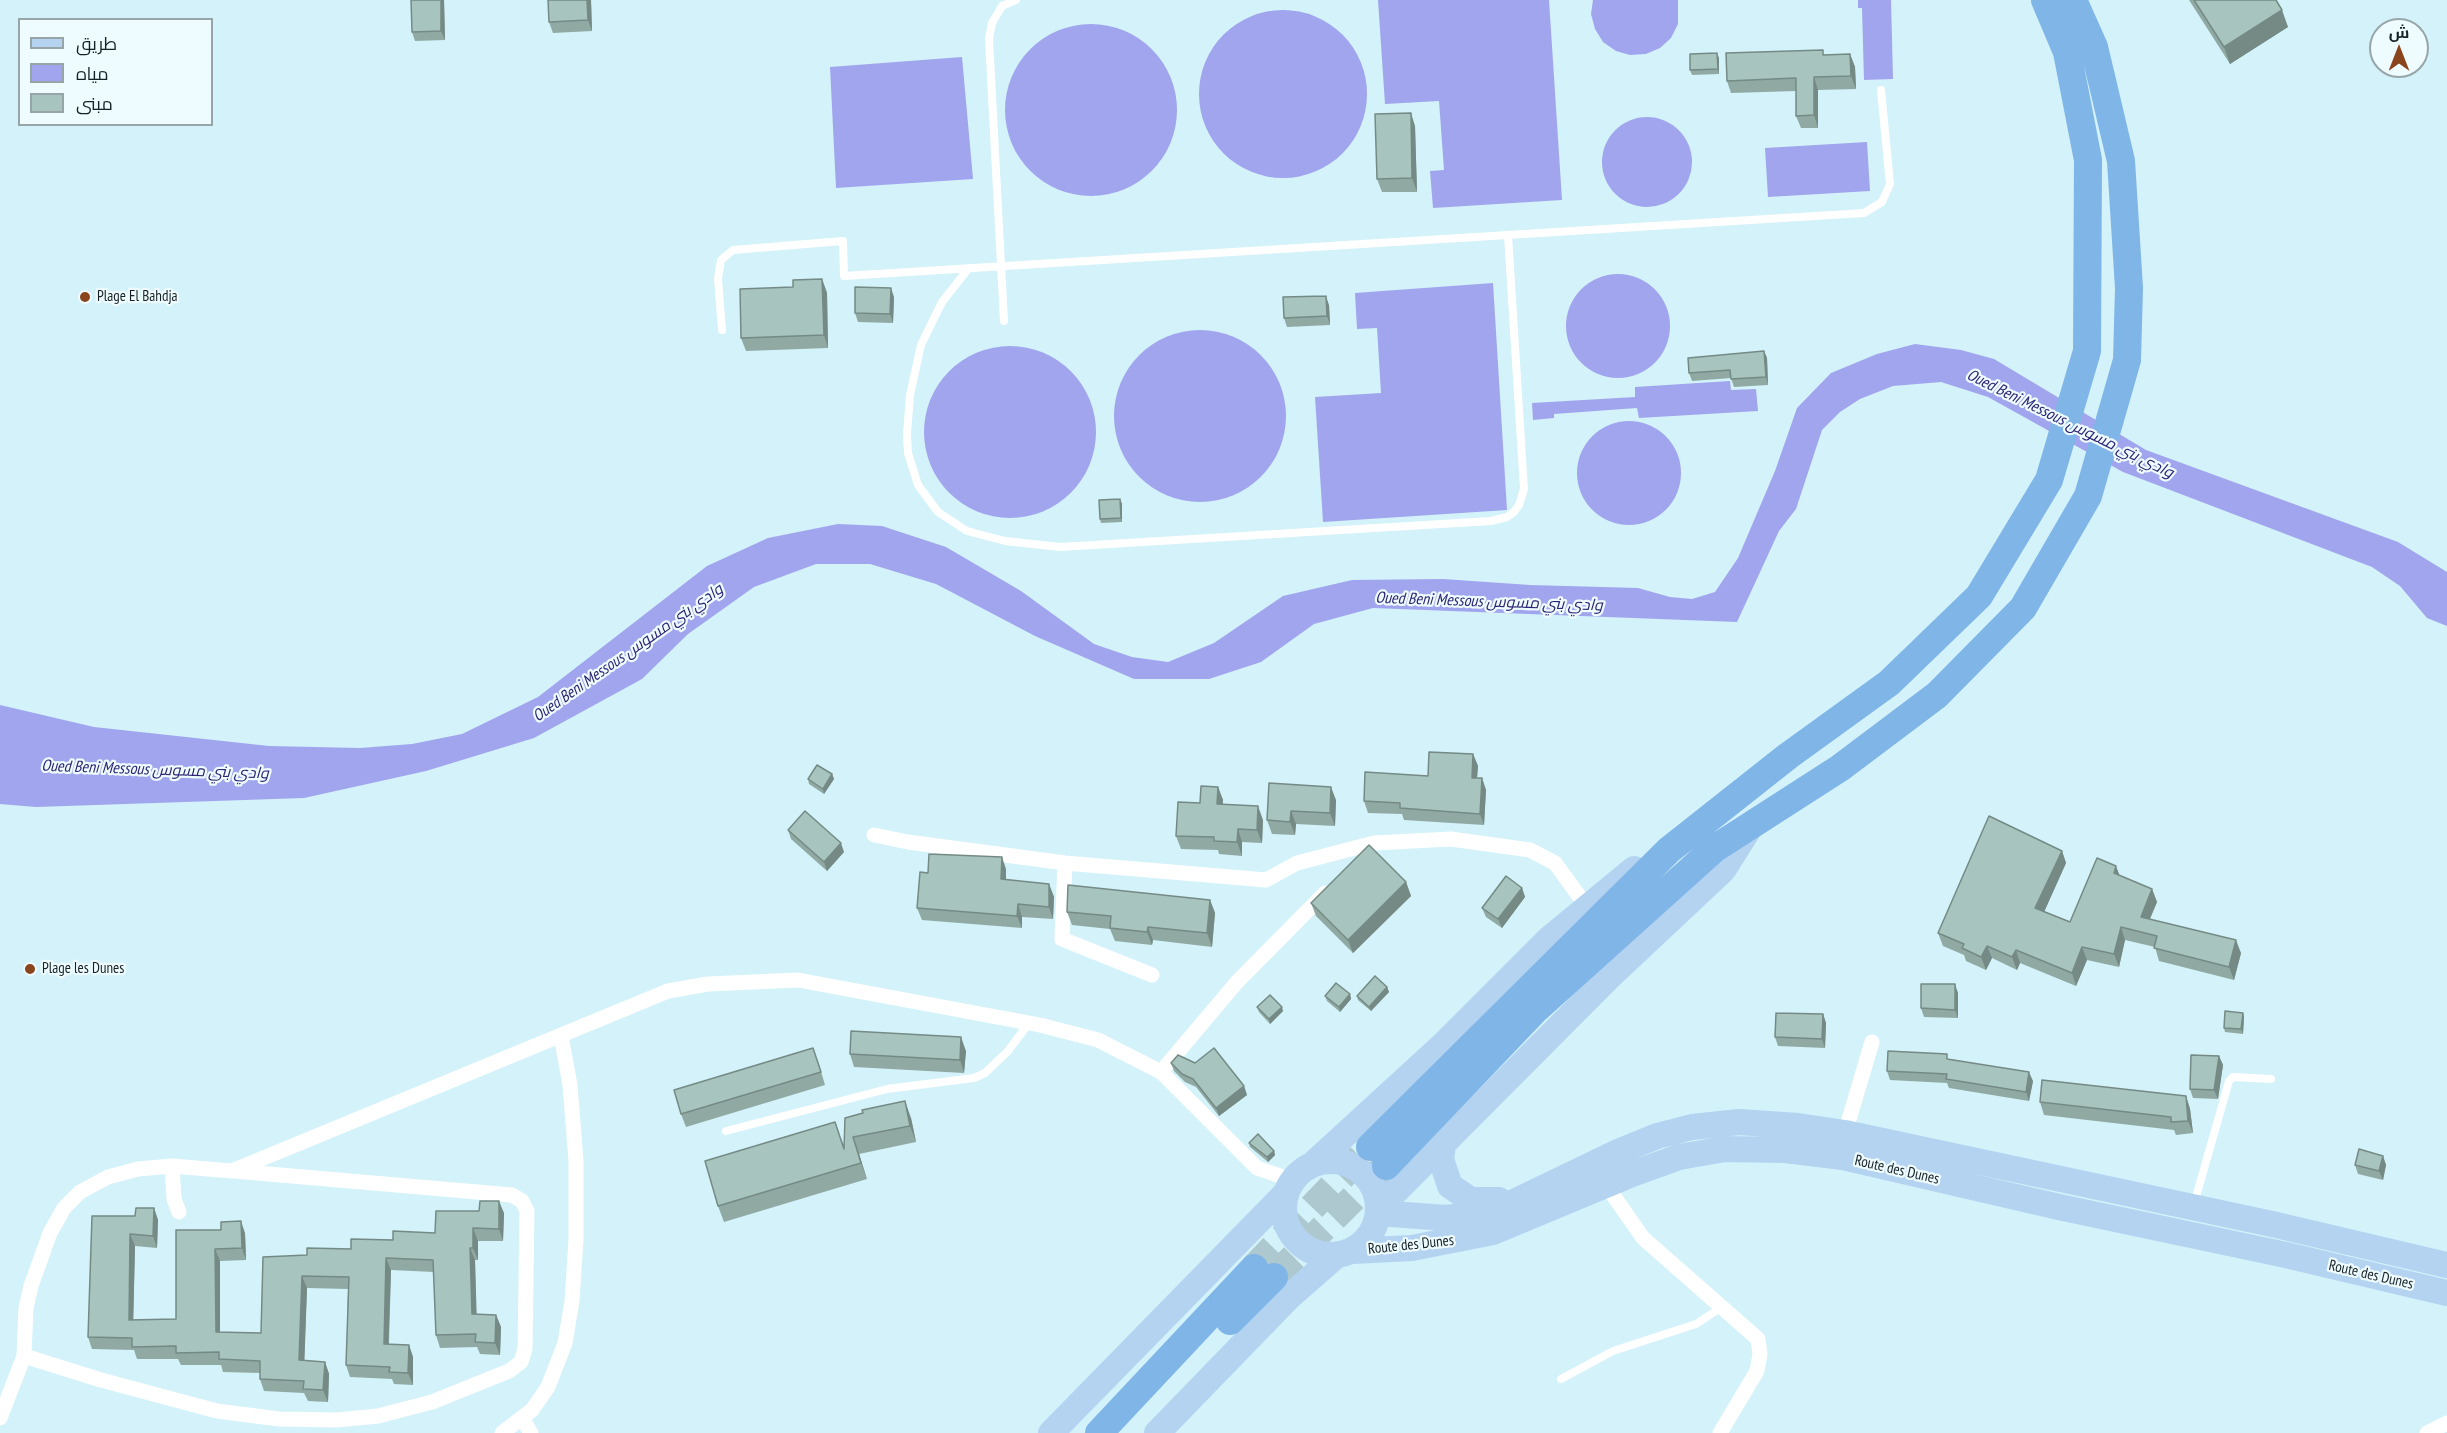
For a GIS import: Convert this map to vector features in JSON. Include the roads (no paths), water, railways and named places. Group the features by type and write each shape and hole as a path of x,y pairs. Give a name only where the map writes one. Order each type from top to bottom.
{"highway":[{"path":"2045,0 2067,52 2088,160 2087,351 2049,480 1979,596 1889,683 1788,756 1669,850 1378,1156 1535,1010 1714,849 1840,768 1937,695 2024,608 2088,496 2127,360 2129,288 2121,161 2094,47 2073,0"},
{"path":"1099,1433 1264,1273 1118,1433"}],"main road":[{"path":"1379,1211 1609,977 1723,870 1755,821"},
{"path":"1051,1433 1289,1187 1444,1044 1549,939 1637,867 1669,850"},
{"name":"Route des Dunes","path":"1379,1211 1429,1218 1462,1217 1495,1210 1657,1136 1692,1127 1740,1122 1798,1126 1845,1133 2272,1224 2447,1265"},
{"path":"1443,1145 1441,1159 1444,1174 1450,1186 1459,1194 1483,1202 1523,1197"},
{"name":"Route des Dunes","path":"1344,1253 1412,1248 1493,1232 1679,1157 1725,1149 1785,1150 1843,1157 2447,1293"},
{"path":"1157,1433 1289,1297 1344,1253 1365,1242 1374,1229 1379,1211 1376,1192 1369,1179 1358,1168 1344,1162 1328,1161 1313,1164"},
{"path":"1289,1187 1283,1210 1287,1225 1295,1239 1306,1249 1321,1254 1344,1253"}],"street":[{"path":"874,835 908,842 1065,863 1266,880 1297,863 1374,843 1451,839 1530,850 1555,863 1587,907"},
{"path":"1350,868 1374,843"},
{"path":"1065,863 1062,939 1152,975"},
{"path":"1161,1072 1237,982 1334,884"},
{"path":"0,1418 24,1356 26,1308 31,1286 50,1233 64,1208 80,1192 108,1177 138,1168 172,1166 232,1171 258,1167 640,1000 668,991 708,984 798,980 1029,1023 1098,1040 1161,1072 1257,1168 1289,1187"},
{"path":"502,1433 522,1418 548,1387 565,1343 572,1301 576,1240 576,1161 570,1085 561,1036"},
{"path":"1845,1133 1872,1042"},
{"path":"172,1166 174,1200 179,1212"},
{"path":"24,1356 101,1380 217,1411 302,1420 378,1416 432,1402 509,1371 521,1362 525,1349 527,1211 522,1201 512,1196 258,1167"},
{"path":"1606,1185 1643,1238 1758,1339 1760,1354 1757,1371 1720,1433"},
{"path":"522,1418 531,1433"},
{"path":"2427,1433 2447,1423"}],"lane":[{"path":"1004,321 989,39 992,23 1002,6 1016,0"},
{"path":"722,330 718,279 721,260 733,250 843,241 844,276 1864,213 1882,202 1890,184 1881,90"},
{"path":"969,268 942,302 921,345 910,395 907,434 908,453 918,485 938,512 967,531 1005,541 1060,547 1491,521 1508,517 1514,512 1520,505 1524,489 1508,235"},
{"path":"726,1131 887,1089 974,1078 985,1073 1029,1023"},
{"path":"2193,1208 2229,1081 2233,1077 2271,1079"},
{"path":"1561,1379 1613,1351 1696,1324 1723,1307"}],"water":[{"path":"1378,0 1549,0 1562,200 1433,208 1430,171 1444,170 1439,101 1385,104"},
{"path":"1593,0 1678,0 1678,24 1671,38 1660,48 1646,54 1630,55 1616,51 1603,42 1595,29 1591,14"},
{"path":"1858,0 1891,0 1893,79 1864,80 1862,8 1858,8"},
{"path":"1283,10 1315,17 1330,24 1342,35 1353,47 1360,62 1367,94 1360,126 1353,141 1342,153 1330,164 1315,171 1283,178 1251,171 1236,164 1224,153 1213,141 1206,126 1199,94 1206,62 1213,47 1224,35 1236,24 1251,17"},
{"path":"1091,24 1124,31 1152,49 1170,77 1177,110 1170,143 1152,171 1124,189 1091,196 1058,189 1030,171 1012,143 1005,110 1012,77 1030,49 1058,31"},
{"path":"962,57 973,179 836,188 830,67"},
{"path":"1647,117 1664,121 1679,130 1688,145 1692,162 1688,179 1679,194 1664,203 1647,207 1630,203 1615,194 1606,179 1602,162 1606,145 1615,130 1630,121"},
{"path":"1867,142 1870,191 1768,197 1765,148"},
{"path":"1618,274 1638,278 1655,289 1666,306 1670,326 1666,346 1655,363 1638,374 1618,378 1598,374 1581,363 1570,346 1566,326 1570,306 1581,289 1598,278"},
{"path":"1493,283 1507,510 1323,522 1315,397 1381,393 1377,328 1357,329 1355,293"},
{"path":"1200,330 1233,337 1261,355 1279,383 1286,416 1279,449 1261,477 1233,495 1200,502 1167,495 1139,477 1121,449 1114,416 1121,383 1139,355 1167,337"},
{"name":"Oued Beni Messous وادي بني مسوس","path":"1915,344 1961,350 1994,359 2146,450 2398,542 2447,572 2447,626 2427,618 2400,586 2372,567 2123,472 1988,397 1941,382 1893,386 1860,399 1840,412 1822,430 1796,509 1779,531 1737,622 1373,608 1314,624 1261,662 1209,679 1134,679 1035,636 936,584 870,564 816,564 754,587 688,634 642,679 534,738 426,771 304,798 36,807 0,804 0,705 94,727 269,746 360,748 412,744 462,734 538,697 707,566 768,538 838,524 882,526 946,547 1021,591 1094,644 1132,657 1168,662 1214,643 1283,596 1352,580 1443,579 1530,585 1638,588 1670,597 1692,599 1715,592 1738,558 1775,471 1797,408 1831,373 1877,354"},
{"path":"1010,346 1043,353 1071,371 1089,399 1096,432 1089,465 1071,493 1043,511 1010,518 977,511 949,493 931,465 924,432 931,399 949,371 977,353"},
{"path":"1730,381 1731,390 1756,389 1758,411 1639,418 1637,408 1554,414 1554,418 1533,420 1532,403 1635,397 1635,387"},
{"path":"1629,421 1649,425 1666,436 1677,453 1681,473 1677,493 1666,510 1649,521 1629,525 1609,521 1592,510 1581,493 1577,473 1581,453 1592,436 1609,425"}],"tunnel":[{"path":"1254,1268 1370,1147"},
{"path":"1274,1277 1386,1166"}],"place":[{"name":"Plage El Bahdja","path":"85,297"},
{"name":"Plage les Dunes","path":"30,969"}]}
